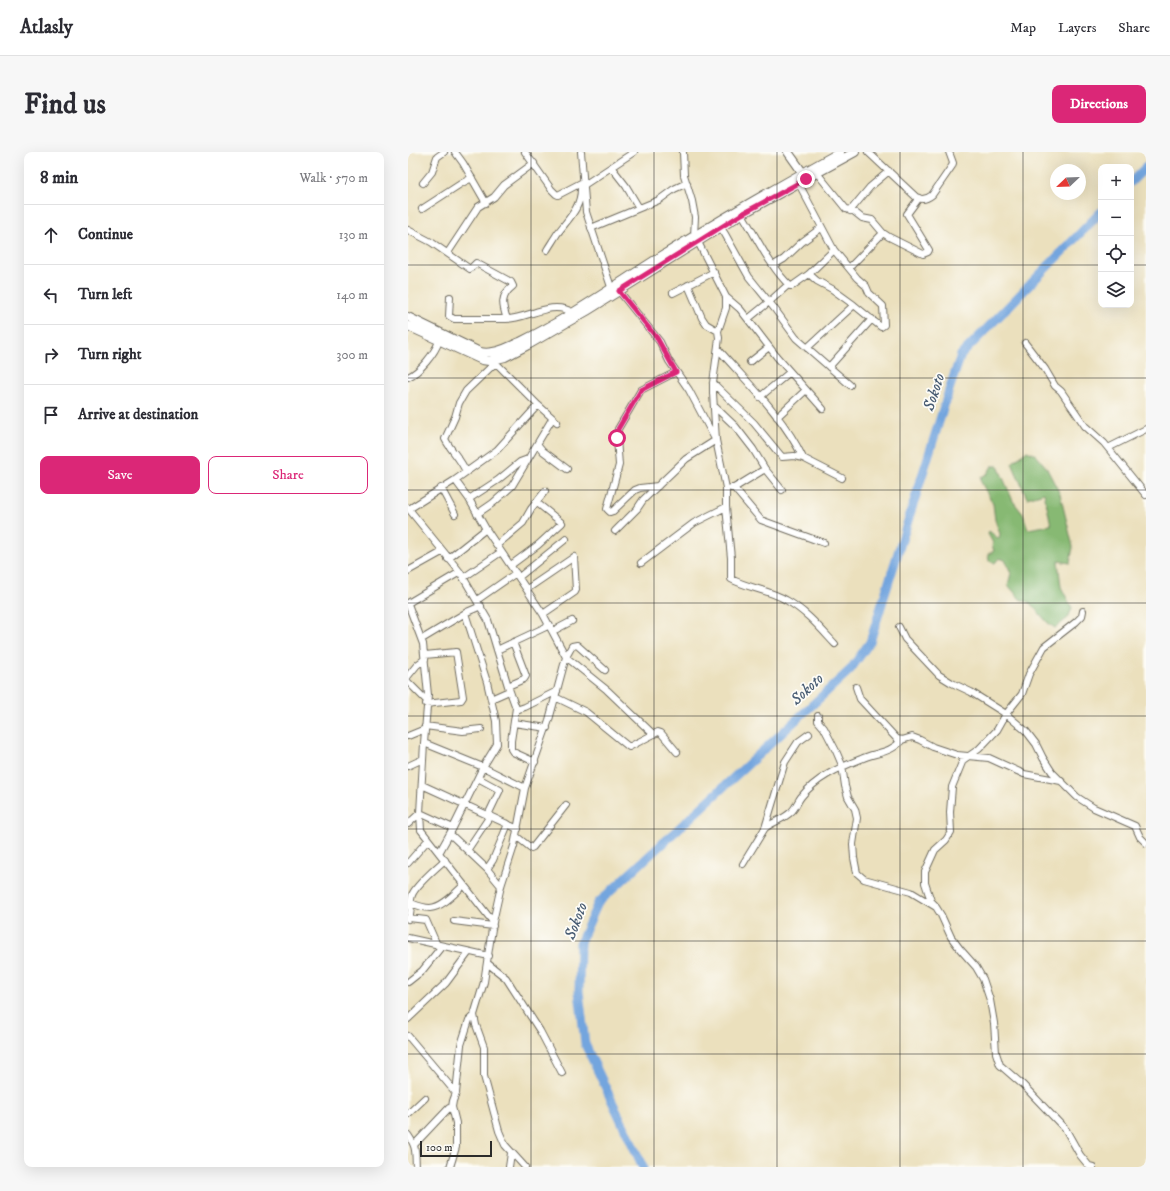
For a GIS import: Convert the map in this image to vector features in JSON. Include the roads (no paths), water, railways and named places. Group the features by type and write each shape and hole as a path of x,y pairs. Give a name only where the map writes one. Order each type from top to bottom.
{"street":[{"path":"433,152 436,158"},
{"path":"423,183 432,172 436,158 444,152"},
{"path":"454,152 463,163 486,202"},
{"path":"525,152 551,189 558,195 583,184 612,168 634,152"},
{"path":"581,152 586,212 611,287"},
{"path":"683,152 684,175 692,201 695,217 696,238 726,297 748,319 769,347 823,409"},
{"path":"788,152 805,176"},
{"path":"594,303 611,287 805,176 840,152"},
{"path":"408,326 482,360 496,360 505,357 528,345 594,303 619,291 696,238 720,228 742,214 799,184 805,176 817,173 855,152"},
{"path":"868,152 919,198 928,199 952,166 953,163 949,152"},
{"path":"448,254 482,204 494,197 504,185 534,163"},
{"path":"612,168 626,186 639,208"},
{"path":"850,211 870,187 889,171"},
{"path":"817,173 846,209 850,211 852,210 862,218 872,220 883,233 923,254 929,250 907,214 919,198"},
{"path":"422,209 472,178"},
{"path":"591,228 659,200 674,189 687,183"},
{"path":"547,250 557,234 575,212 583,184"},
{"path":"799,184 834,250 848,268 866,286 872,297 884,307 884,325 881,327 854,305 832,289 817,281 809,274"},
{"path":"742,214 788,285"},
{"path":"720,228 725,234 749,277 796,338 850,385"},
{"path":"774,265 784,259 802,242 821,228"},
{"path":"408,230 431,242 470,269 476,263 513,284 513,286 506,291 503,297 504,310 507,320"},
{"path":"848,268 883,233"},
{"path":"748,319 788,285 792,286 809,274 834,250"},
{"path":"673,293 714,272"},
{"path":"688,285 702,318 706,324 718,331"},
{"path":"619,291 657,338 676,372 689,390 716,440"},
{"path":"450,297 449,313 450,318 454,319 507,320 545,310 563,309 572,312"},
{"path":"726,297 726,308 718,331 718,349 713,383 716,440 726,488 731,579 760,589 787,601 813,620 835,644"},
{"path":"807,348 854,305"},
{"path":"408,318 480,352 489,353 521,341 572,312 586,308"},
{"path":"829,366 872,319"},
{"path":"408,377 415,373 427,361 439,341"},
{"path":"1025,343 1085,426 1108,448 1146,495"},
{"path":"750,362 769,347"},
{"path":"718,349 777,417 793,438 803,458"},
{"path":"466,472 445,439 455,417 459,403 466,391 493,365 498,365 554,420 512,486 493,503 477,514"},
{"path":"658,486 638,489 613,512 610,512 607,509 619,465 617,438 618,429 641,390 676,372"},
{"path":"760,396 790,372"},
{"path":"713,383 754,423 782,457 794,456 803,458 842,478"},
{"path":"777,417 806,390"},
{"path":"534,762 512,751 511,741 516,708 508,688 488,620 461,575 408,508 455,480 497,450 538,405"},
{"path":"714,406 736,427 782,490"},
{"path":"1108,448 1146,429"},
{"path":"615,531 686,459 716,440"},
{"path":"538,445 543,451 567,469"},
{"path":"469,500 520,462 528,459"},
{"path":"726,488 734,488 766,469"},
{"path":"455,480 552,628 566,657 607,690 654,734"},
{"path":"441,488 455,514"},
{"path":"734,488 761,520 824,544"},
{"path":"497,545 520,526 545,491"},
{"path":"510,565 534,549 562,523 536,502"},
{"path":"641,563 694,523 726,507"},
{"path":"448,559 486,529"},
{"path":"422,639 465,613 566,539"},
{"path":"408,571 442,552"},
{"path":"493,924 421,830 420,814 428,695 422,639 408,606 501,552"},
{"path":"527,590 574,557 576,592 543,614"},
{"path":"1083,612 1082,616 1076,622 1044,647 1029,674 1022,694 1006,714 998,730 992,734 987,742 974,754 963,760 952,787 950,812 951,832 946,840 936,850 925,872 925,883 931,901 936,906 951,937 976,967 983,979 990,1000 994,1023 996,1053 1000,1066 1023,1085 1066,1130 1080,1155 1089,1166 1093,1167"},
{"path":"439,853 497,744 496,721 491,699 465,613"},
{"path":"496,650 513,642 572,621"},
{"path":"899,627 905,639 939,675 971,692 1006,714 1026,731 1036,744 1042,758 1052,772 1085,803 1134,826 1140,837 1146,843"},
{"path":"491,699 526,678 513,642"},
{"path":"450,1167 456,1147 456,1123 452,1107 456,1093 460,1045 469,1020 474,1014 484,982 493,924 518,829 525,788 546,728 566,657 572,646 576,645 605,670"},
{"path":"408,676 425,657 456,652 463,697 461,700 427,702 408,682"},
{"path":"856,687 860,699 897,739 902,740"},
{"path":"516,708 519,709 525,707 556,694"},
{"path":"556,694 586,712 629,747 658,732 661,733 677,752"},
{"path":"818,716 818,721 824,728 836,750 842,767 844,786 848,797 856,809 857,818 853,844 857,873 864,879 910,892 936,906"},
{"path":"514,723 546,728"},
{"path":"408,736 425,727 463,731 481,729"},
{"path":"743,864 765,828 785,762 798,742 809,734"},
{"path":"765,828 790,813 801,797 812,785 830,772 860,759 891,750 902,740 912,737 933,747 957,755 989,758 1024,774 1061,781"},
{"path":"424,743 525,788"},
{"path":"408,766 423,759"},
{"path":"468,849 489,815 500,790 478,778"},
{"path":"422,785 518,829"},
{"path":"516,836 531,848 533,847 566,805"},
{"path":"408,824 411,818 420,814"},
{"path":"420,814 451,831 502,886"},
{"path":"487,869 493,860 508,824"},
{"path":"408,864 428,840"},
{"path":"439,945 426,920 408,919 411,913 410,899 414,890 445,860"},
{"path":"411,903 427,908 437,906 444,903 464,885"},
{"path":"454,921 493,924"},
{"path":"408,938 469,952 488,960 506,978 540,1031 562,1074"},
{"path":"408,982 422,971 439,945"},
{"path":"408,1019 446,983 469,952"},
{"path":"474,1014 476,1025 484,1047 484,1076 501,1138 511,1153 525,1167"},
{"path":"408,1036 456,1093"},
{"path":"408,1114 425,1098"},
{"path":"414,1144 452,1107"},
{"path":"408,1135 414,1144 416,1152 416,1167"},
{"path":"509,1167 511,1153"}],"waterway":[{"name":"Sokoto","path":"1134,179 1146,167"},
{"name":"Sokoto","path":"643,1167 585,1044 579,991 580,943 598,903 850,670 870,642 961,355 1098,215"}]}
